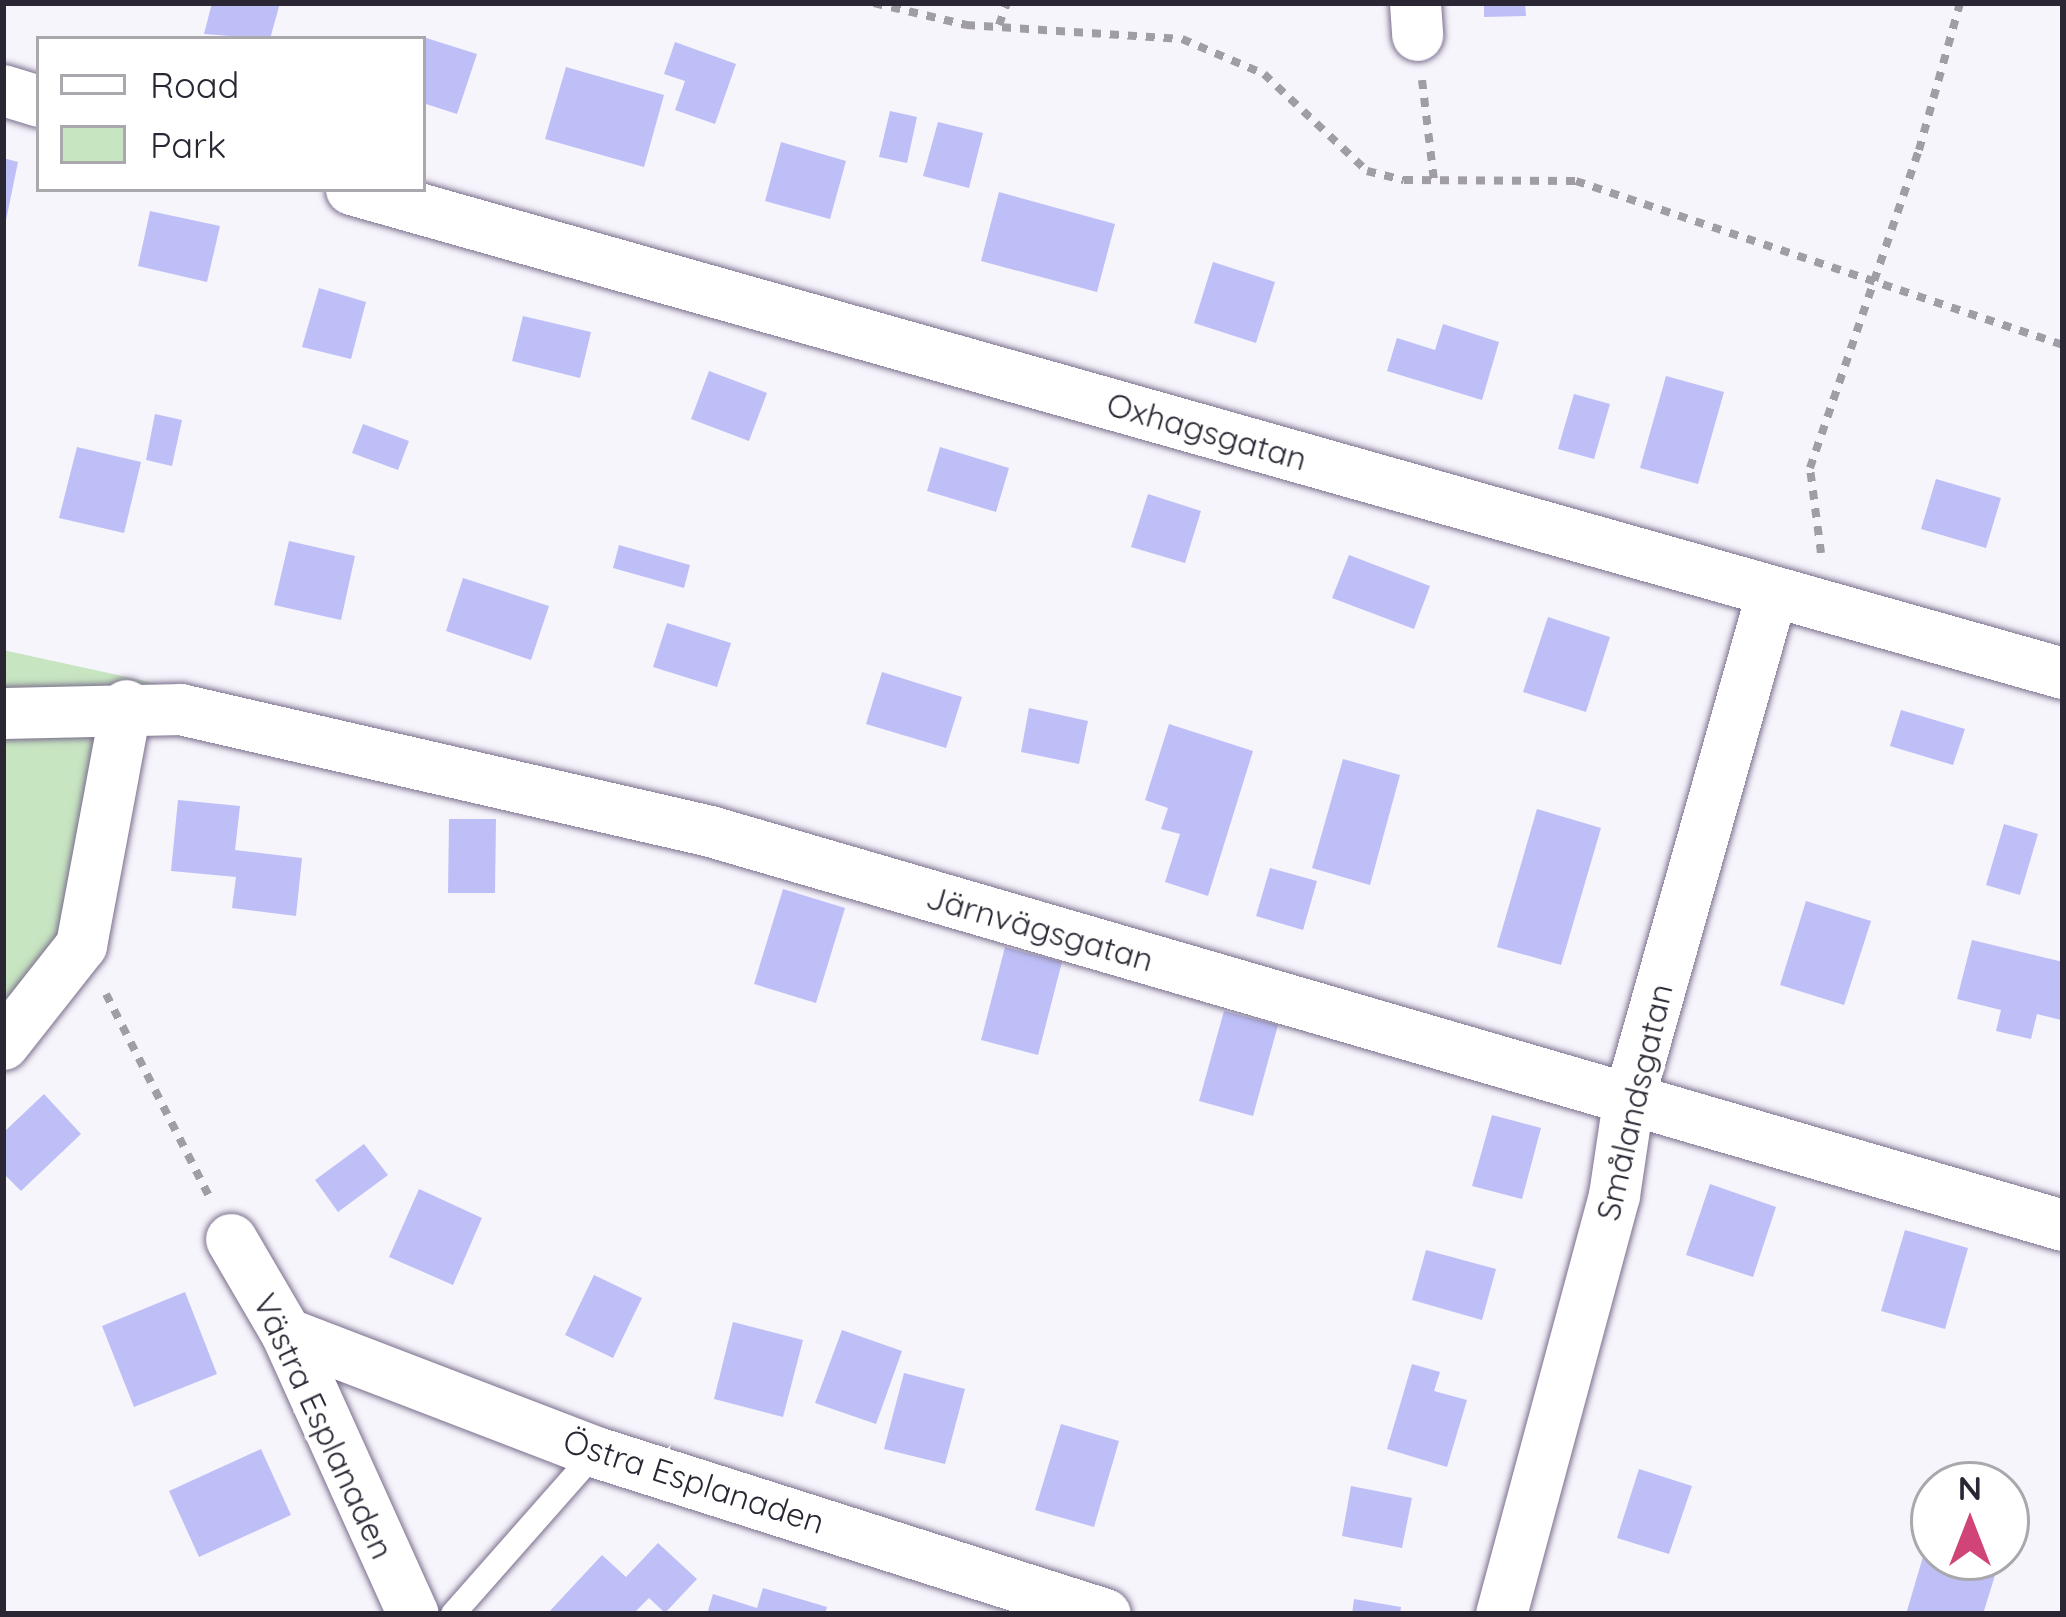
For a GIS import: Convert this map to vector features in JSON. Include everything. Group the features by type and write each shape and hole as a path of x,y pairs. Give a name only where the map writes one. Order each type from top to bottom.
{"street":[{"path":"3,91 36,99"},
{"name":"Oxhagsgatan","path":"362,192 2063,673"},
{"name":"Smålandsgatan","path":"1501,1614 1614,1195 1628,1101 1772,591"},
{"path":"3,1044 81,945 125,705"},
{"name":"Järnvägsgatan","path":"3,712 125,705 180,709 710,831 2063,1225"},
{"name":"Västra Esplanaden","path":"231,1239 286,1333 413,1614"},
{"name":"Östra Esplanaden","path":"286,1333 596,1452 1105,1614"}],"lane":[{"path":"453,1614 596,1452"}],"path":[{"path":"874,3 965,26 1182,39 1219,50 1264,74 1367,172 1434,180 1576,182 2063,345"},
{"path":"999,25 1007,3"},
{"path":"1823,604 1810,468 1874,283 1960,3"},
{"path":"1416,19 1434,180"},
{"path":"81,945 231,1239"}],"green space":[{"path":"3,650 168,686 106,799 80,933 3,1031"}],"building":[{"path":"212,3 280,3 271,36 204,34"},
{"path":"1484,3 1525,3 1526,16 1484,17"},
{"path":"426,38 477,54 457,114 426,104"},
{"path":"675,42 736,64 715,124 675,110 685,81 664,74"},
{"path":"566,67 664,95 644,167 545,139"},
{"path":"890,111 917,117 907,163 879,157"},
{"path":"938,122 983,133 969,188 923,176"},
{"path":"781,142 846,161 830,219 765,201"},
{"path":"3,158 18,162 5,225 3,224"},
{"path":"999,192 1115,224 1097,292 981,261"},
{"path":"150,211 220,226 207,282 138,266"},
{"path":"1213,262 1275,282 1256,343 1194,323"},
{"path":"319,288 366,302 351,359 302,347"},
{"path":"523,316 591,332 580,378 512,361"},
{"path":"1443,324 1499,342 1482,400 1387,371 1397,338 1435,350"},
{"path":"709,371 767,393 749,441 691,419"},
{"path":"1666,376 1724,392 1698,484 1640,468"},
{"path":"1574,394 1610,404 1594,459 1558,449"},
{"path":"155,414 182,420 172,466 146,460"},
{"path":"363,424 409,441 398,470 352,453"},
{"path":"77,447 141,462 124,533 59,518"},
{"path":"940,447 1009,468 996,512 927,491"},
{"path":"1936,479 2001,498 1986,548 1921,529"},
{"path":"1148,494 1201,511 1185,563 1131,547"},
{"path":"289,541 355,556 341,620 274,605"},
{"path":"619,545 690,565 684,588 613,568"},
{"path":"1349,555 1430,586 1414,629 1332,598"},
{"path":"463,578 549,606 531,660 446,631"},
{"path":"1548,617 1610,637 1586,712 1523,692"},
{"path":"667,623 731,643 717,687 653,667"},
{"path":"882,672 962,697 946,748 866,724"},
{"path":"1029,708 1088,721 1079,764 1021,752"},
{"path":"1901,710 1965,729 1953,765 1890,746"},
{"path":"1169,724 1253,751 1208,896 1165,882 1180,834 1161,829 1168,808 1145,800"},
{"path":"1343,759 1400,775 1370,885 1312,868"},
{"path":"178,800 240,806 235,850 302,858 296,916 232,908 236,877 171,871"},
{"path":"1537,809 1601,828 1561,965 1497,947"},
{"path":"449,819 496,819 495,893 448,893"},
{"path":"2004,824 2038,834 2020,895 1986,885"},
{"path":"1270,868 1317,881 1303,930 1256,916"},
{"path":"783,889 845,908 816,1003 754,984"},
{"path":"1806,901 1871,921 1844,1005 1780,985"},
{"path":"1972,940 2063,962 2061,1020 2037,1014 2031,1039 1996,1031 2001,1010 1957,999"},
{"path":"1005,947 1062,962 1038,1055 981,1040"},
{"path":"1224,1011 1278,1025 1253,1116 1199,1101"},
{"path":"44,1094 81,1134 21,1191 3,1173 3,1133"},
{"path":"1492,1115 1541,1128 1522,1199 1472,1186"},
{"path":"364,1144 388,1175 338,1212 315,1180"},
{"path":"1710,1184 1776,1207 1753,1277 1686,1255"},
{"path":"419,1189 482,1218 453,1285 389,1257"},
{"path":"1905,1230 1968,1248 1945,1329 1881,1311"},
{"path":"1426,1250 1496,1269 1482,1320 1412,1300"},
{"path":"594,1275 642,1298 613,1358 565,1335"},
{"path":"185,1292 217,1374 134,1407 102,1326"},
{"path":"733,1322 803,1340 783,1417 714,1399"},
{"path":"842,1330 902,1351 876,1424 815,1403"},
{"path":"1412,1364 1440,1372 1434,1391 1467,1400 1447,1467 1387,1449"},
{"path":"904,1373 965,1389 945,1464 884,1449"},
{"path":"1061,1424 1119,1441 1094,1527 1035,1510"},
{"path":"261,1449 291,1515 199,1557 169,1491"},
{"path":"1639,1469 1692,1486 1669,1554 1617,1538"},
{"path":"1351,1486 1412,1498 1402,1548 1342,1536"},
{"path":"658,1543 697,1579 665,1613 649,1598 633,1614 547,1614 602,1555 626,1577"},
{"path":"1916,1581 1993,1581 1983,1614 1906,1614"},
{"path":"763,1588 827,1607 825,1614 707,1614 713,1594 757,1608"},
{"path":"1354,1599 1401,1607 1400,1614 1352,1614"}]}
